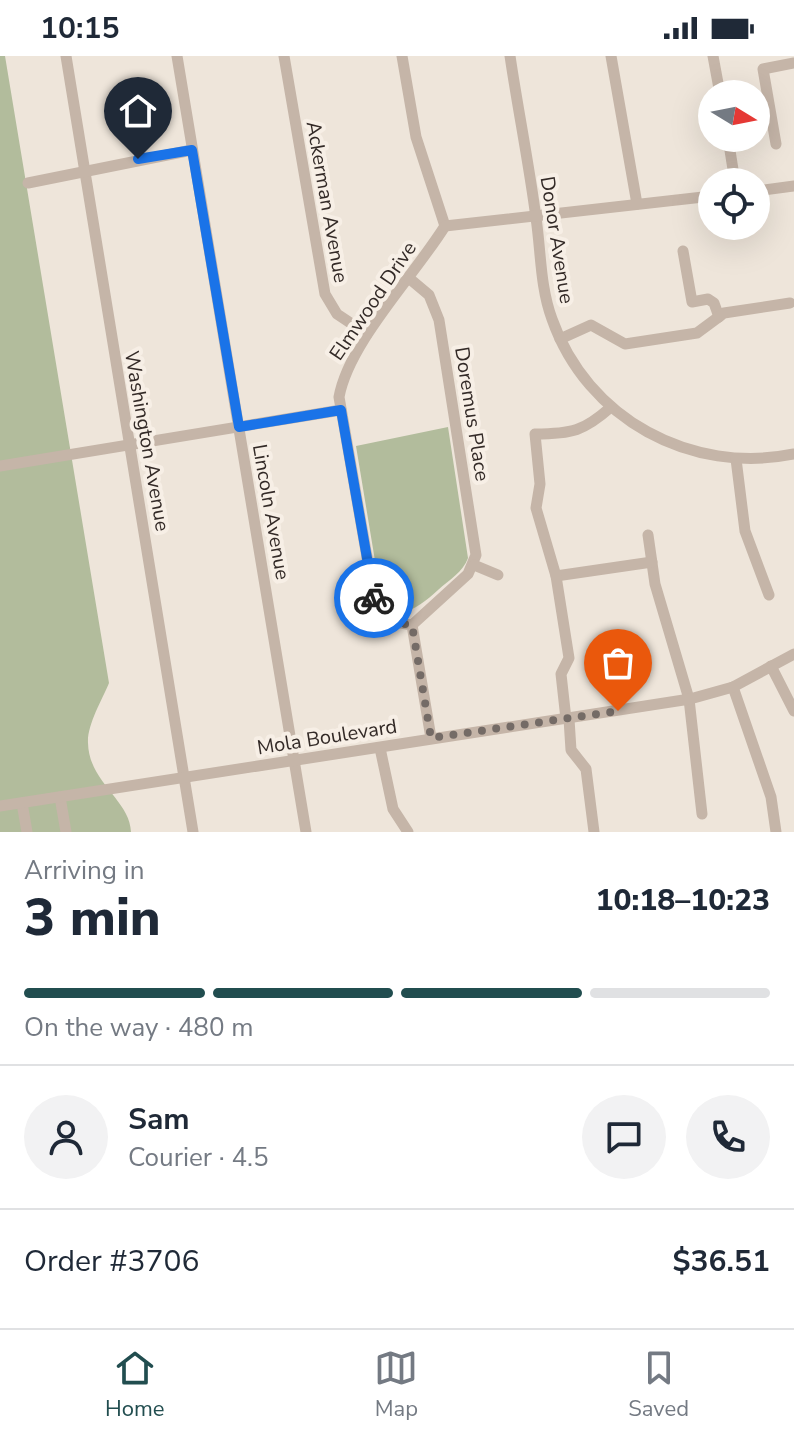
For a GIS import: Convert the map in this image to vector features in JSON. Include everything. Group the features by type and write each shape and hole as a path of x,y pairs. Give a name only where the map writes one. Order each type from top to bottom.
{"street":[{"name":"Washington Avenue","path":"66,56 193,832"},
{"name":"Lincoln Avenue","path":"177,56 306,832"},
{"name":"Ackerman Avenue","path":"284,56 325,294 337,314 367,334"},
{"path":"402,56 416,137 445,226 698,197"},
{"name":"Donor Avenue","path":"510,56 536,216 545,295 560,339 579,372 611,407 640,428 676,446 736,459 794,454"},
{"path":"611,56 637,204"},
{"path":"713,56 717,80"},
{"path":"776,144 763,69 794,63"},
{"path":"28,183 83,169 192,150"},
{"path":"770,189 794,186"},
{"name":"Elmwood Drive","path":"412,625 395,623 380,612 375,603 339,397 345,371 367,334 410,279 445,226"},
{"path":"683,251 692,302 708,299 714,303 719,317"},
{"name":"Doremus Place","path":"410,279 429,295 439,320 476,555 474,565"},
{"path":"560,339 591,325 625,344 697,333 724,313 790,303"},
{"path":"594,832 586,769 571,750 561,674 569,658 556,576 536,508 540,484 535,434 561,434 587,428 611,407"},
{"path":"0,466 341,410"},
{"path":"736,459 745,531 769,595"},
{"path":"648,535 665,623 689,699 702,814"},
{"path":"556,576 652,562"},
{"path":"431,738 412,625 474,565 498,575"},
{"name":"Mola Boulevard","path":"0,806 689,699 733,687 794,654"},
{"path":"771,666 794,711"},
{"path":"733,687 771,797 776,832"},
{"path":"380,748 393,809 408,832"},
{"path":"60,797 66,832"},
{"path":"22,803 27,832"}],"green space":[{"path":"0,56 5,56 109,683 90,728 90,757 124,810 131,832 0,832"},
{"path":"448,427 468,558 459,572 424,602 410,610 395,610 381,597 356,446"}],"way so far":[{"path":"374,598 380,612 389,619 412,625 431,738 618,711"}],"route":[{"path":"138,159 192,150 239,427 341,410 374,598"}]}
